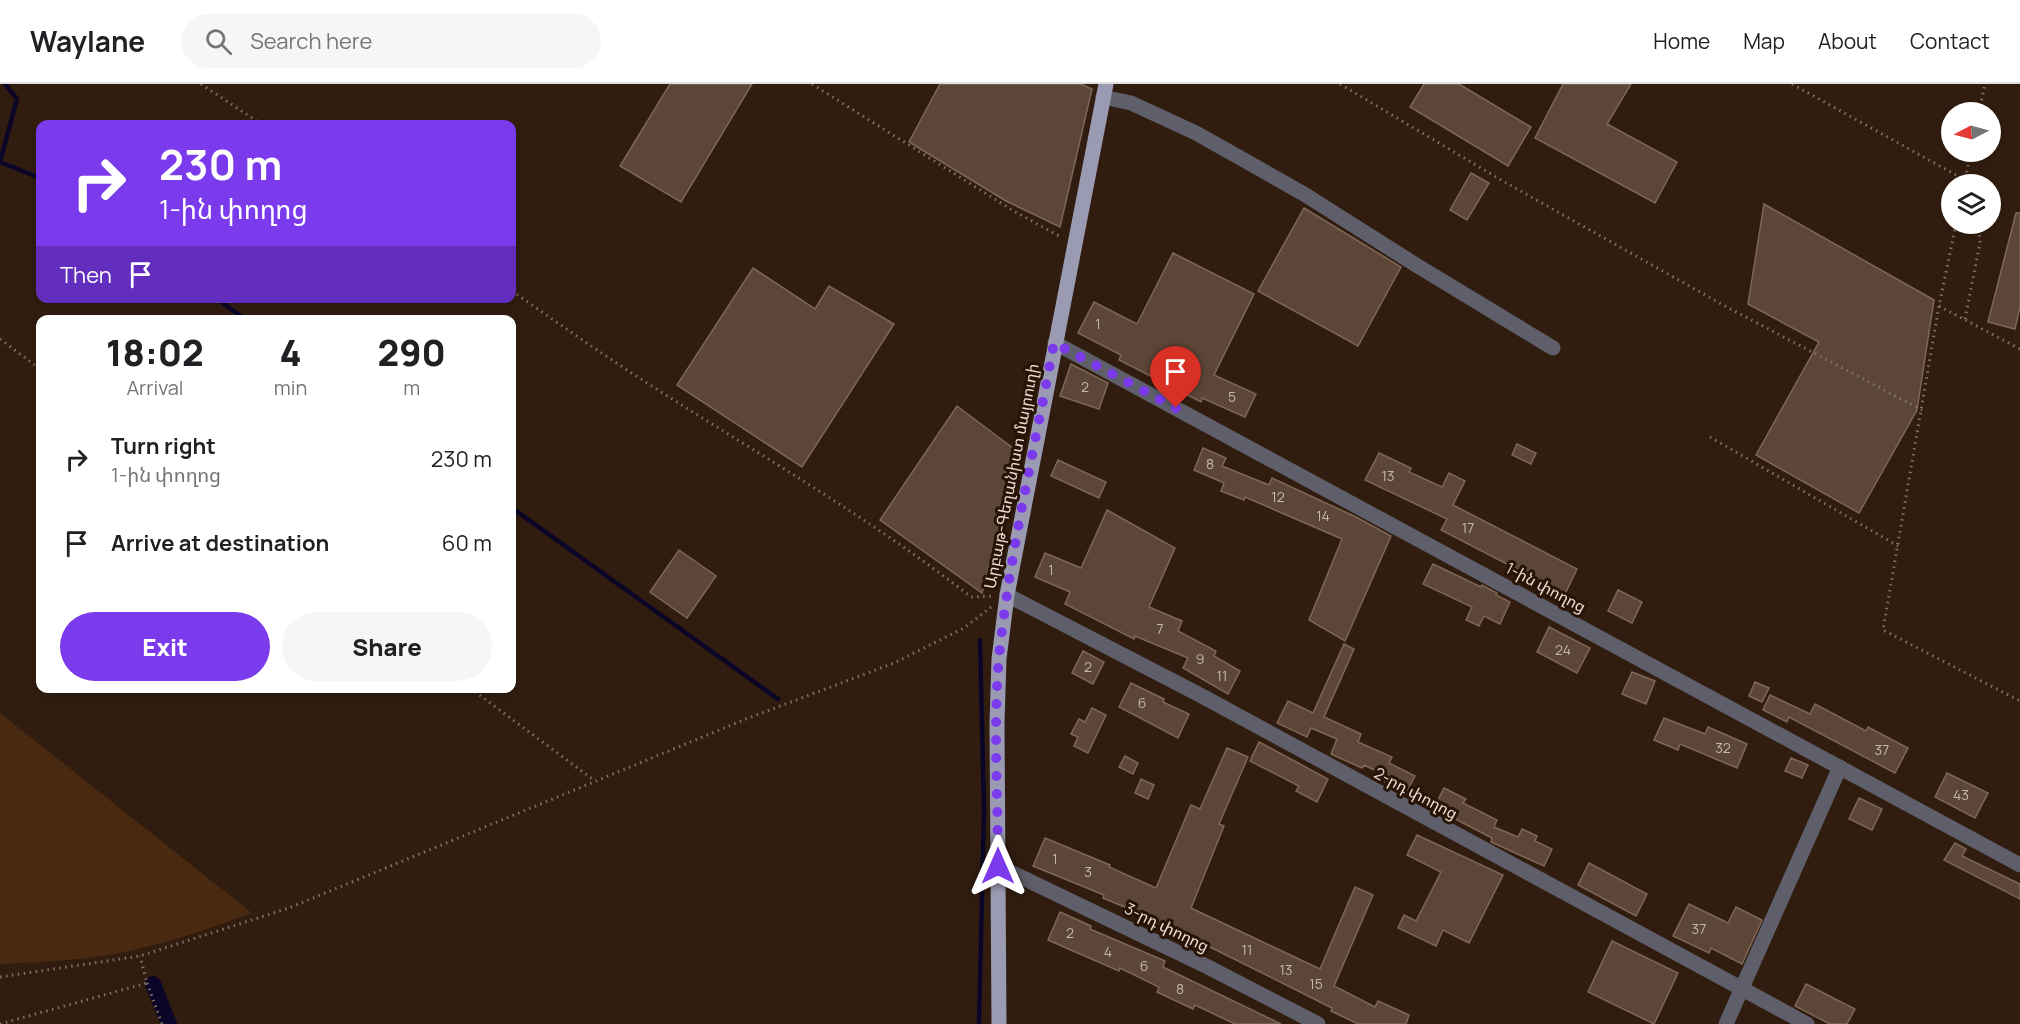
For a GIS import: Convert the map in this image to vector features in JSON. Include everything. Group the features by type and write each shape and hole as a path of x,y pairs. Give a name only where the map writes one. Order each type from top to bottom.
{"main road":[{"name":"Արբաթ-Գեղանիստ մայրուղի","path":"999,1024 997,723 999,659 1007,595 1104,90"}],"street":[{"path":"1104,90 1216,144 1304,194 1553,348"},
{"name":"1-ին փողոց","path":"1054,343 2020,865"},
{"name":"2-րդ փողոց","path":"1007,595 1200,695 1807,1024"},
{"path":"1726,1024 1840,767"},
{"name":"3-րդ փողոց","path":"998,866 1208,967 1318,1024"}],"path":[{"path":"201,84 255,120"},
{"path":"812,84 1012,210 1074,244"},
{"path":"1340,84 1502,180 1703,294 1922,410"},
{"path":"1792,84 1951,174"},
{"path":"1981,102 1985,84"},
{"path":"1954,234 1939,306 1883,630 2020,701"},
{"path":"1965,319 1980,243 1979,234"},
{"path":"516,294 643,380 812,485 938,571 971,597 1007,595"},
{"path":"1939,306 2020,350"},
{"path":"0,339 36,366"},
{"path":"1710,437 1898,546"},
{"path":"0,977 140,956 289,908 746,719 894,663 964,628 1007,595"},
{"path":"478,693 595,781"},
{"path":"140,956 162,1024"},
{"path":"0,1024 147,983"}],"shaded area":[{"path":"0,713 252,913 178,938 117,953 67,960 0,964"}],"building":[{"path":"670,84 752,84 681,202 620,166"},
{"path":"940,84 1081,84 1092,89 1060,227 1006,201 909,142"},
{"path":"1424,84 1459,84 1531,127 1508,166 1410,107"},
{"path":"1563,84 1631,84 1607,124 1677,162 1655,203 1535,138"},
{"path":"1471,173 1489,183 1467,220 1450,210"},
{"path":"1764,204 1934,300 1917,410 1859,513 1756,455 1819,342 1748,304"},
{"path":"1304,208 1401,267 1358,346 1258,291"},
{"path":"2016,213 2020,213 2020,307 2015,329 1988,322"},
{"path":"1173,253 1254,294 1214,375 1256,394 1245,417 1202,398 1201,402 1119,360 1121,355 1078,333 1094,302 1137,324"},
{"path":"753,268 815,309 829,286 894,324 802,467 677,385"},
{"path":"1071,364 1108,383 1099,409 1060,396"},
{"path":"957,406 1018,452 982,593 880,520"},
{"path":"1517,444 1536,453 1531,464 1512,455"},
{"path":"1203,448 1226,458 1222,466 1269,485 1272,478 1391,536 1345,641 1309,620 1342,539 1245,497 1244,500 1221,491 1224,483 1194,470"},
{"path":"1379,453 1411,468 1409,472 1442,487 1449,473 1465,481 1453,505 1577,569 1565,594 1441,530 1447,519 1365,480"},
{"path":"1058,460 1106,482 1099,498 1051,476"},
{"path":"1107,510 1175,548 1149,607 1182,621 1178,631 1216,651 1214,656 1240,671 1228,694 1183,668 1188,658 1135,636 1134,639 1065,604 1070,592 1035,577 1045,553 1081,568"},
{"path":"679,550 716,576 687,618 650,592"},
{"path":"1433,564 1481,587 1482,585 1510,602 1500,624 1484,616 1479,626 1466,620 1472,607 1423,584"},
{"path":"1618,590 1642,602 1632,623 1608,611"},
{"path":"1549,627 1590,648 1577,673 1537,652"},
{"path":"1344,644 1354,649 1324,717 1361,734 1358,742 1392,757 1389,763 1415,776 1407,791 1385,781 1387,776 1364,765 1362,768 1331,754 1337,739 1311,728 1307,737 1277,723 1288,701 1313,713"},
{"path":"1083,651 1104,662 1093,684 1072,673"},
{"path":"1632,672 1655,681 1646,704 1622,694"},
{"path":"1755,682 1769,688 1762,702 1749,696"},
{"path":"1131,683 1189,714 1178,738 1119,707"},
{"path":"1770,695 1810,714 1815,704 1866,731 1868,727 1908,748 1895,773 1789,717 1787,722 1763,710"},
{"path":"1092,708 1106,715 1088,753 1074,746 1078,737 1071,734 1079,719 1085,722"},
{"path":"1664,718 1705,734 1708,727 1747,744 1737,768 1680,744 1678,750 1654,740"},
{"path":"1259,742 1328,779 1317,802 1296,791 1299,786 1250,761"},
{"path":"1227,748 1248,757 1219,824 1224,826 1191,908 1320,969 1355,887 1373,895 1334,986 1375,1007 1378,1001 1409,1015 1406,1024 1358,1024 1331,1011 1332,1008 1212,948 1180,936 1145,919 1146,916 1103,898 1104,895 1033,866 1045,838 1110,865 1109,867 1156,888 1191,805 1200,809"},
{"path":"1125,756 1138,763 1133,774 1119,767"},
{"path":"1791,758 1808,765 1802,778 1785,771"},
{"path":"1947,773 1988,793 1975,818 1935,797"},
{"path":"1141,779 1154,785 1148,799 1135,793"},
{"path":"1444,788 1466,799 1463,803 1497,820 1494,827 1518,837 1522,829 1537,836 1535,841 1552,849 1544,866 1491,842 1492,838 1434,808"},
{"path":"1859,798 1882,809 1872,830 1849,819"},
{"path":"1417,835 1503,875 1469,943 1443,930 1436,946 1398,928 1404,915 1416,921 1441,872 1407,855"},
{"path":"1955,843 1966,849 1962,856 2020,884 2020,899 1944,860"},
{"path":"1589,863 1647,894 1636,916 1578,885"},
{"path":"1689,904 1728,923 1736,907 1762,920 1742,964 1711,948 1709,953 1673,936"},
{"path":"1060,912 1091,926 1090,929 1165,961 1163,967 1281,1024 1235,1024 1195,1005 1193,1009 1157,992 1159,987 1120,968 1119,971 1048,940"},
{"path":"1612,941 1678,973 1654,1024 1588,992"},
{"path":"1806,984 1855,1009 1847,1024 1830,1024 1795,1006"}],"waterway":[{"path":"0,162 17,99 5,84"},
{"path":"0,162 36,176"},
{"path":"223,303 239,315"},
{"path":"516,511 778,699"},
{"path":"979,1024 984,810 980,640"},
{"path":"153,984 169,1024"}],"route":[{"path":"998,866 999,659 1007,595 1054,343 1176,408"}]}
